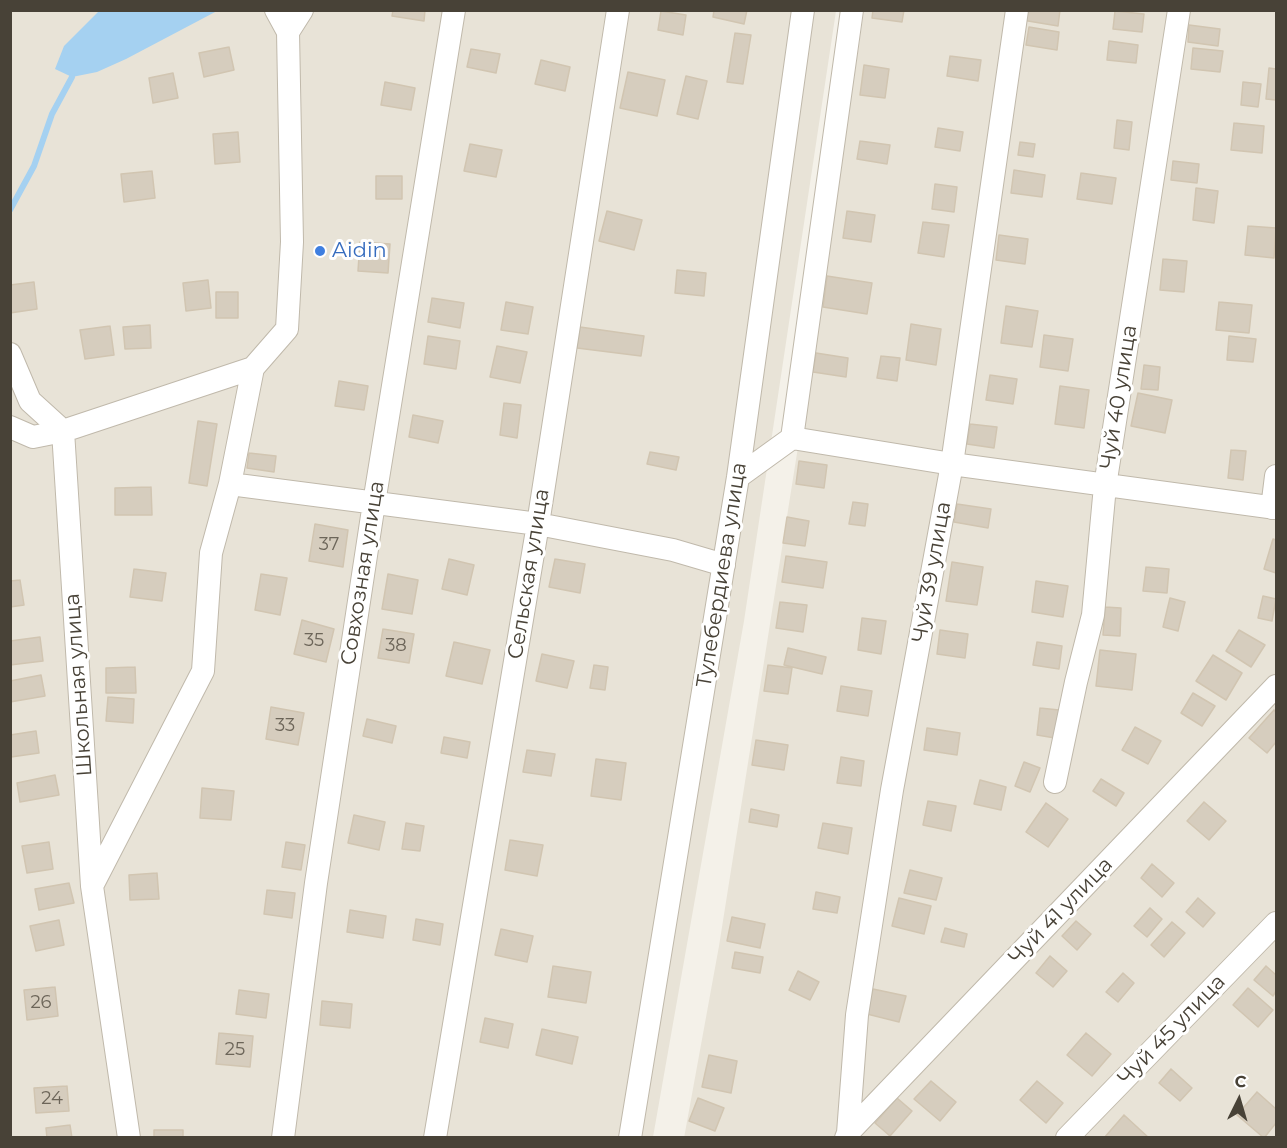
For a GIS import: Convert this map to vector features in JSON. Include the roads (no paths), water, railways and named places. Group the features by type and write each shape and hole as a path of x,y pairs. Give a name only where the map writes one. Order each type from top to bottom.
{"street":[{"path":"92,885 203,671 211,553 230,484 253,368 287,329 292,242 288,32 276,10"},
{"path":"288,32 302,10"},
{"name":"Совхозная улица","path":"283,1137 318,872 374,503 454,10"},
{"name":"Сельская улица","path":"435,1137 538,525 618,10"},
{"name":"Тулебердиева улица","path":"630,1137 738,477 803,10"},
{"path":"792,438 852,10"},
{"name":"Чуй 39 улица","path":"847,1135 857,1015 886,826 952,464 1017,10"},
{"name":"Чуй 40 улица","path":"1055,783 1093,615 1105,486 1179,10"},
{"path":"10,354 30,401 63,430"},
{"path":"10,442 63,430 253,368"},
{"path":"10,427 33,436"},
{"name":"Школьная улица","path":"63,430 92,885 129,1137"},
{"path":"738,477 792,438 952,464 1274,508 1276,476"},
{"path":"230,484 538,525 673,550 724,565"},
{"name":"Чуй 41 улица","path":"847,1135 1276,686"},
{"name":"Чуй 45 улица","path":"1067,1137 1276,923"}],"water":[{"path":"99,11 217,11 97,72 72,77 55,69 64,46"}],"waterway":[{"path":"10,210 34,166 52,114 72,77"}],"place":[{"name":"Aidin","path":"320,251"}]}
